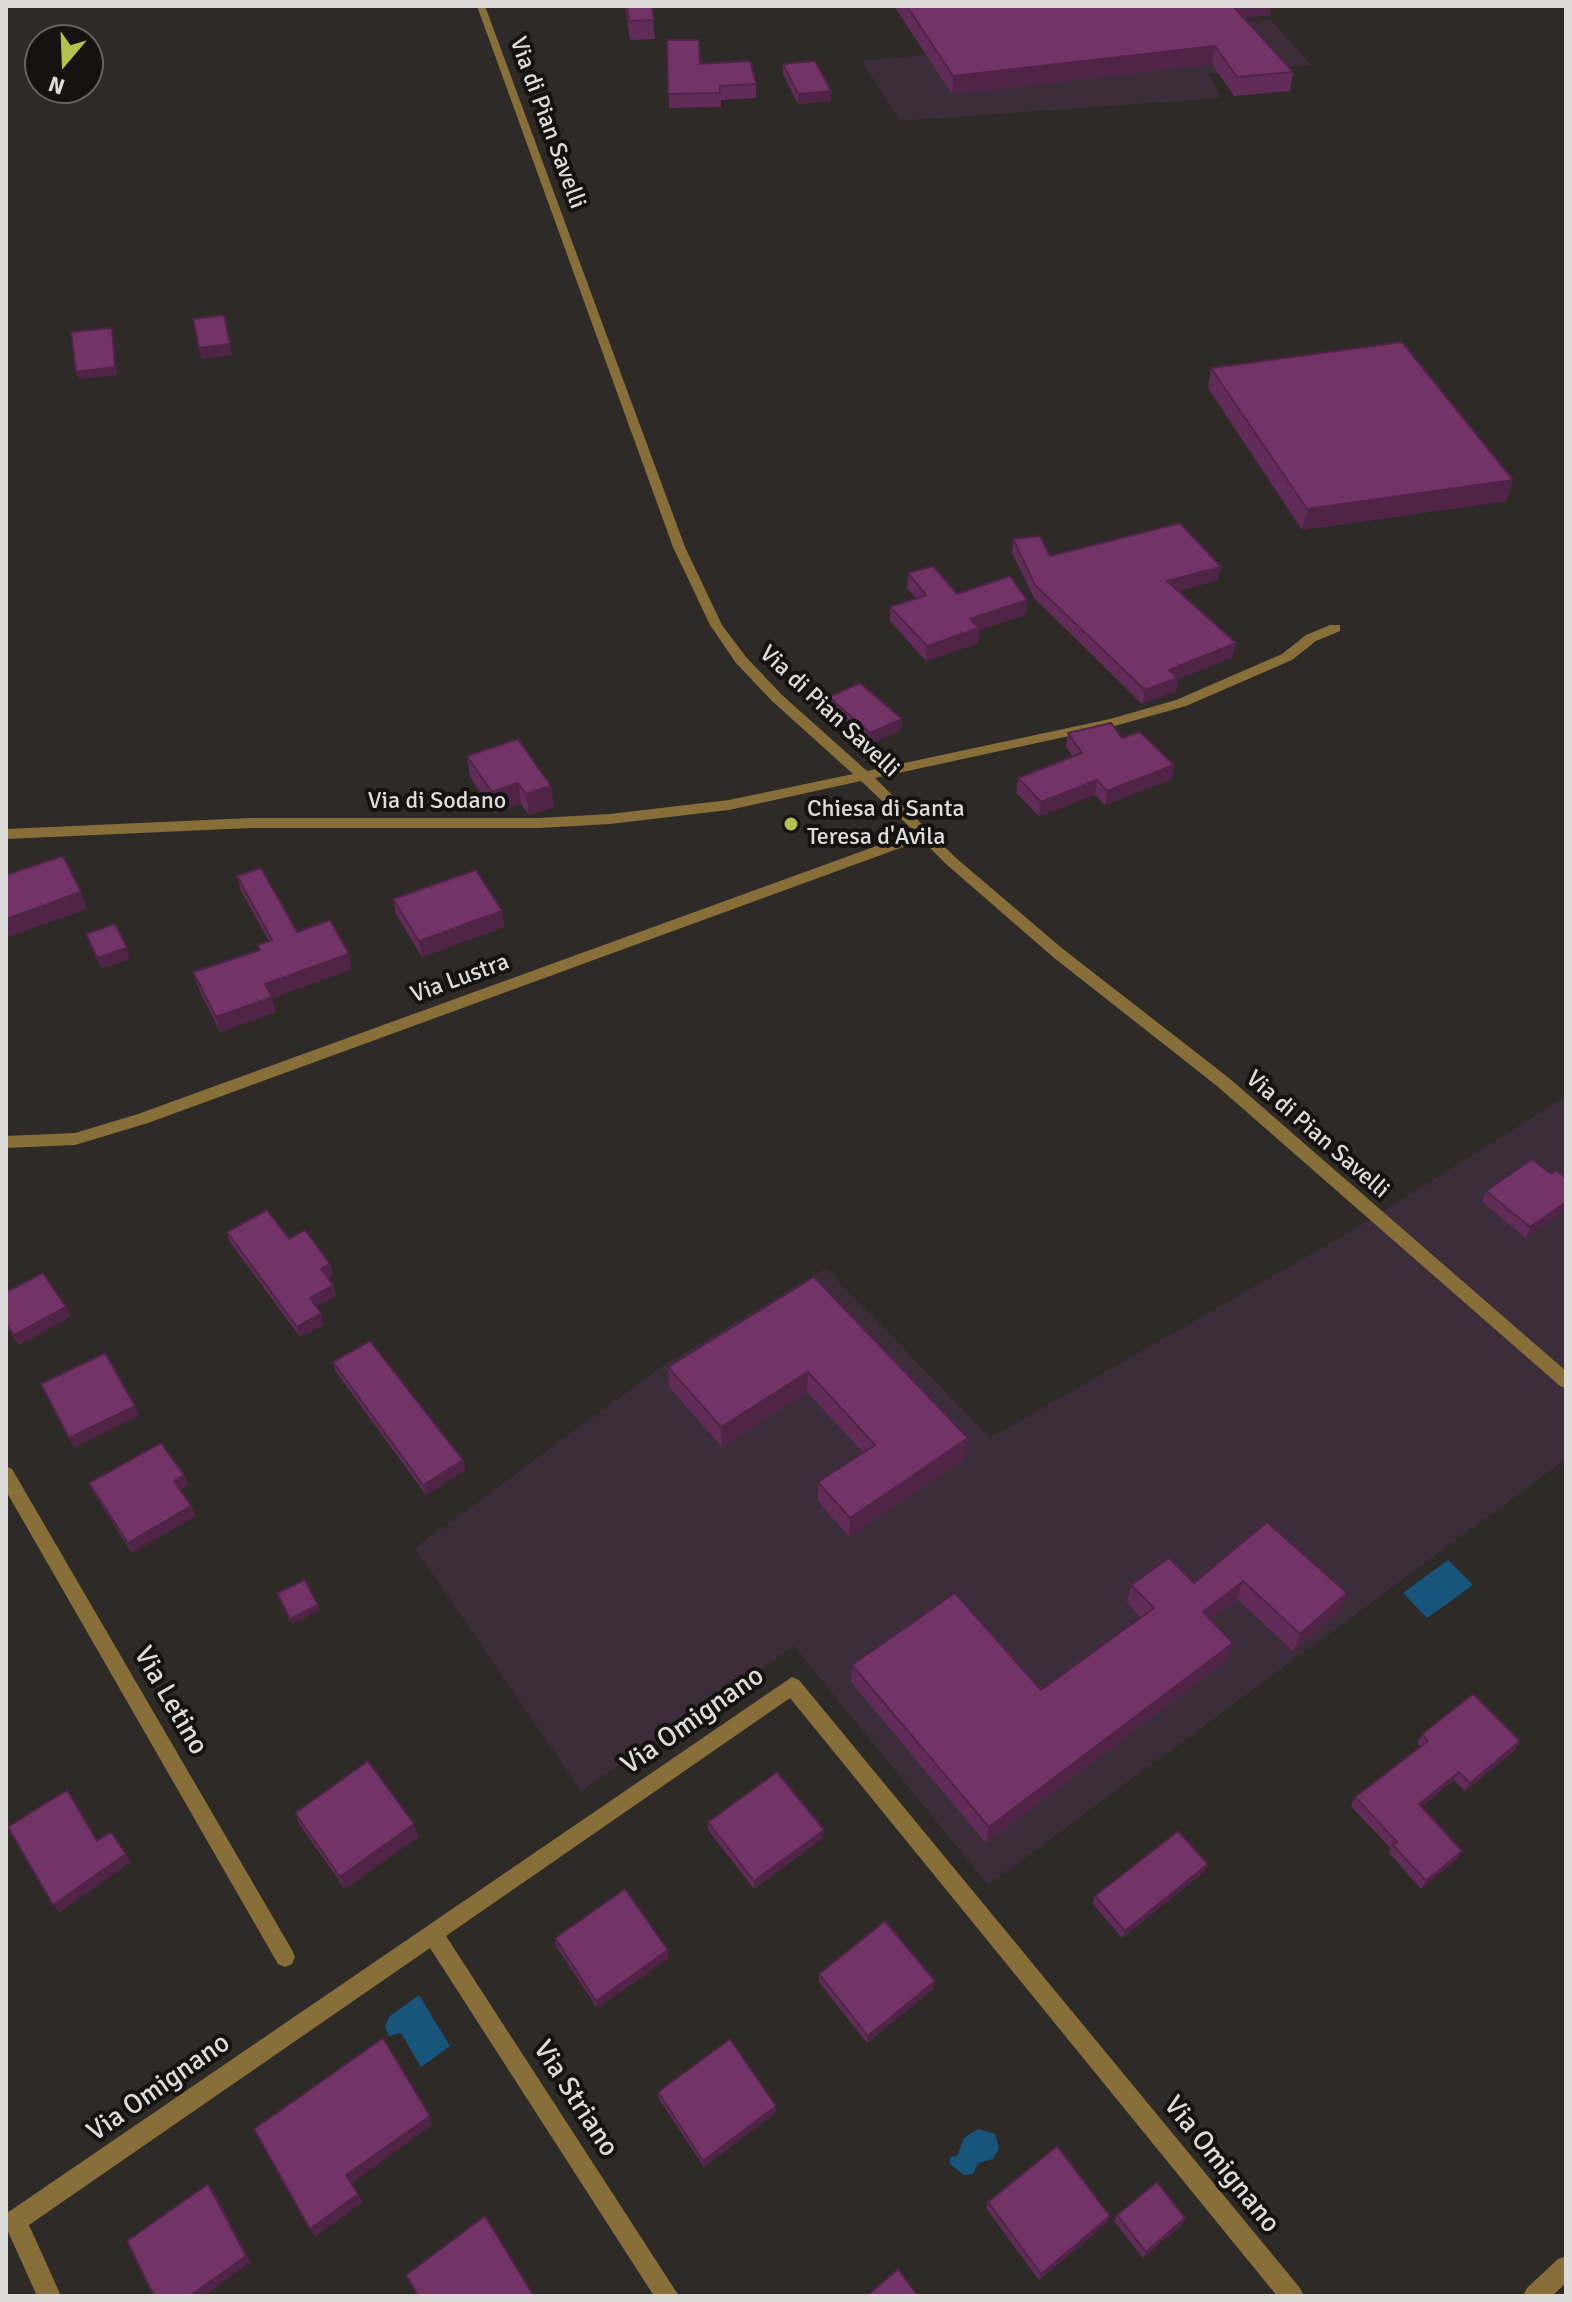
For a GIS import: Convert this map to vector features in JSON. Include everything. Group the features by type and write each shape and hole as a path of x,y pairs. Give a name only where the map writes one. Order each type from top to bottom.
{"street":[{"name":"Via di Pian Savelli","path":"481,6 676,539 702,599 741,660 777,698 924,834 1058,953 1223,1082 1566,1381"},
{"name":"Via di Sodano","path":"6,834 251,823 427,825 585,821 729,805 1111,723 1181,703 1287,657 1311,638 1335,628"},
{"name":"Via Lustra","path":"6,1142 75,1139 142,1119 924,834"},
{"name":"Via Letino","path":"6,1474 285,1957"},
{"name":"Via Omignano","path":"49,2296 15,2221 792,1686 1292,2296"},
{"name":"Via Striano","path":"433,1934 667,2296"},
{"path":"1535,2296 1566,2267"}],"shaded area":[{"path":"1271,20 1311,65 1208,74 1221,98 900,121 862,61"},
{"path":"1566,1096 1566,1459 988,1885 794,1646 581,1791 415,1548 665,1364 826,1268 990,1438 1355,1229"}],"water":[{"path":"1448,1560 1473,1585 1427,1618 1403,1593"},
{"path":"419,1995 450,2046 421,2067 401,2033 389,2036 385,2026 390,2016"},
{"path":"978,2129 995,2134 999,2148 993,2159 978,2163 973,2174 964,2175 950,2164 950,2157 957,2156 964,2138"}],"building":[{"path":"627,6 652,6 654,20 629,21"},
{"path":"907,6 1233,6 1293,72 1237,77 1215,46 953,76"},
{"path":"667,40 699,40 700,64 750,61 756,84 720,86 720,93 668,94"},
{"path":"815,61 831,91 798,94 783,64"},
{"path":"224,315 230,344 199,348 193,319"},
{"path":"112,328 115,367 76,372 71,332"},
{"path":"1402,342 1513,480 1307,509 1211,368"},
{"path":"1180,523 1221,567 1167,581 1236,643 1169,670 1178,678 1145,690 1035,585 1013,539 1040,536 1050,556"},
{"path":"933,566 957,594 1010,576 1027,600 970,619 979,628 927,646 890,607 926,595 908,573"},
{"path":"860,683 902,719 870,733 829,697"},
{"path":"1111,723 1122,738 1140,732 1174,765 1107,791 1097,780 1041,802 1018,778 1082,753 1068,733"},
{"path":"518,739 551,786 526,794 518,783 492,792 467,756"},
{"path":"63,856 81,892 6,919 6,875"},
{"path":"261,868 297,932 330,920 349,954 265,984 272,997 216,1017 193,972 260,950 258,945 272,940 237,876"},
{"path":"476,870 502,911 419,941 393,899"},
{"path":"115,924 127,948 97,958 86,934"},
{"path":"1532,1159 1551,1174 1556,1170 1566,1178 1566,1202 1530,1227 1486,1191"},
{"path":"267,1210 289,1239 305,1230 330,1264 321,1269 333,1285 310,1298 321,1313 297,1327 227,1232"},
{"path":"43,1273 66,1307 14,1335 6,1323 6,1292"},
{"path":"814,1277 968,1438 850,1518 818,1482 875,1445 808,1372 721,1427 668,1367"},
{"path":"370,1341 463,1460 423,1485 333,1362"},
{"path":"105,1353 135,1406 69,1438 41,1384"},
{"path":"161,1443 184,1475 174,1481 191,1506 128,1543 89,1483"},
{"path":"1267,1522 1347,1593 1300,1634 1243,1581 1203,1612 1233,1643 989,1827 852,1665 955,1593 1041,1690 1154,1608 1131,1585 1169,1558 1194,1583"},
{"path":"305,1580 318,1605 290,1619 277,1593"},
{"path":"1473,1694 1520,1741 1470,1783 1459,1772 1419,1804 1462,1851 1426,1881 1393,1845 1397,1842 1355,1797 1428,1741 1422,1734"},
{"path":"368,1761 414,1824 340,1877 295,1813"},
{"path":"777,1772 824,1830 754,1881 708,1822"},
{"path":"67,1790 97,1841 111,1832 126,1854 53,1905 8,1827"},
{"path":"1178,1831 1208,1864 1125,1931 1095,1896"},
{"path":"625,1889 668,1950 596,2001 555,1938"},
{"path":"885,1921 935,1981 868,2036 819,1974"},
{"path":"383,2038 430,2116 346,2175 358,2194 310,2229 254,2129"},
{"path":"730,2039 776,2106 703,2161 658,2092"},
{"path":"1057,2146 1110,2216 1041,2274 988,2202"},
{"path":"1157,2182 1185,2218 1146,2252 1117,2215"},
{"path":"208,2184 246,2256 190,2296 154,2296 127,2241"},
{"path":"485,2216 532,2293 528,2296 418,2296 406,2275"},
{"path":"898,2269 918,2296 867,2296"}],"place":[{"name":"Chiesa di Santa Teresa d'Avila","path":"791,824"}]}
